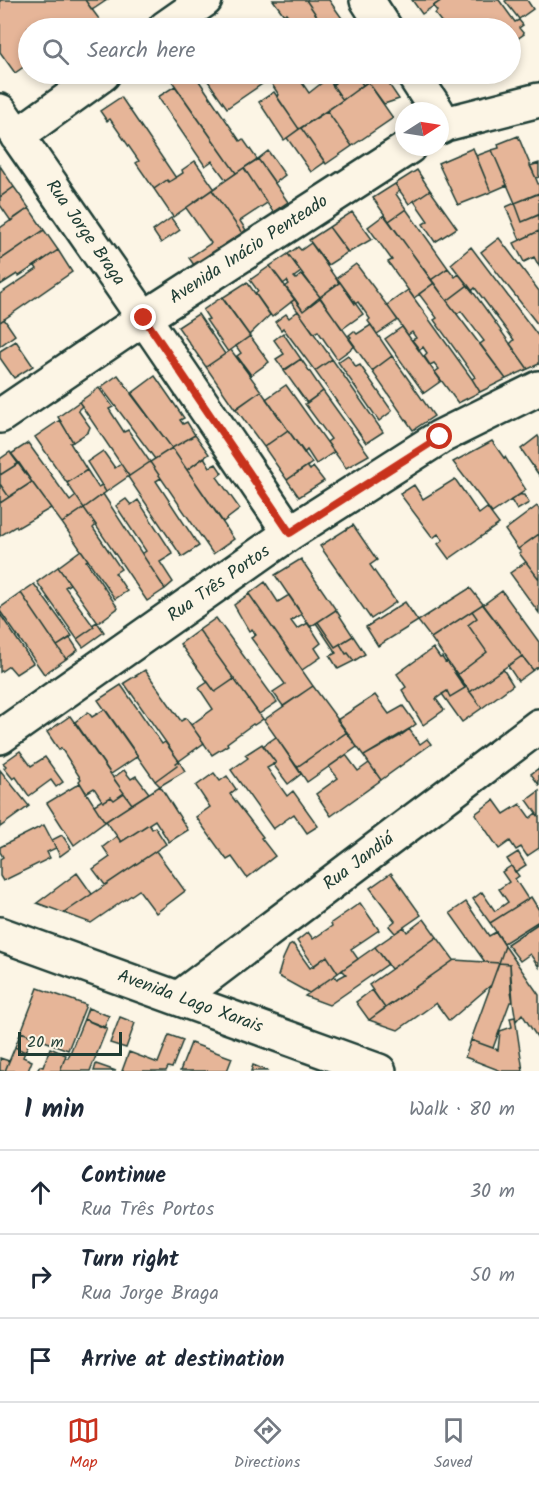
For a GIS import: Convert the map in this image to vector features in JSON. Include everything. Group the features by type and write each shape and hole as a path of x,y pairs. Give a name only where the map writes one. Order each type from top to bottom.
{"street":[{"path":"179,18 205,0"},
{"path":"367,0 379,18"},
{"path":"9,123 84,84"},
{"path":"419,84 429,102"},
{"path":"449,118 539,100"},
{"name":"Rua Jorge Braga","path":"9,123 290,533"},
{"name":"Avenida Inácio Penteado","path":"0,416 144,318 395,156"},
{"name":"Rua Três Portos","path":"3,730 290,533 440,437 539,388"},
{"name":"Rua Jandiá","path":"179,998 539,726"},
{"name":"Avenida Lago Xarais","path":"0,934 379,1071"}],"building":[{"path":"0,0 85,0 98,18 18,18 18,71 15,73 0,52"},
{"path":"85,0 107,0 92,10"},
{"path":"273,0 306,0 318,18 290,18 286,13 284,15"},
{"path":"306,0 329,0 342,18 318,18"},
{"path":"412,0 442,0 422,14"},
{"path":"442,0 499,0 512,18 438,18 433,6"},
{"path":"527,0 533,9 518,18 505,1"},
{"path":"174,84 201,84 240,141 243,139 257,159 236,173"},
{"path":"210,84 262,84 227,108"},
{"path":"272,84 303,84 309,93 320,84 332,84 343,100 299,129 277,97 279,95"},
{"path":"362,84 363,85 343,100 332,85"},
{"path":"365,84 369,84 393,118 352,146 327,111"},
{"path":"369,84 389,84 399,99 384,104"},
{"path":"175,86 236,173 226,180 212,161 205,166 158,97"},
{"path":"274,92 299,129 284,140 259,102"},
{"path":"121,97 176,178 169,182 167,180 154,189 136,163 139,161 110,119 107,121 100,111"},
{"path":"327,111 352,146 326,164 301,128"},
{"path":"301,128 325,162 311,172 287,138"},
{"path":"518,136 539,186 539,193 515,203 492,150 499,148 498,144"},
{"path":"473,148 491,192 458,205 438,163"},
{"path":"492,150 507,185 491,192 476,156"},
{"path":"268,151 285,175 275,183 258,159"},
{"path":"258,159 288,202 273,212 244,168"},
{"path":"195,161 214,188 173,217 154,189 183,173 182,170"},
{"path":"539,163 539,177 536,178 530,166"},
{"path":"0,166 14,187 0,197"},
{"path":"244,168 267,203 240,221 246,230 242,233 212,190"},
{"path":"417,170 430,190 409,204 395,184"},
{"path":"395,184 400,191 396,194 406,209 389,221 373,198"},
{"path":"14,187 29,208 11,221 0,205 0,197"},
{"path":"212,190 242,233 194,265 189,258 211,243 186,208"},
{"path":"430,190 457,228 435,242 423,224 428,221 414,201"},
{"path":"538,194 539,215 522,222 515,203"},
{"path":"515,203 522,222 539,216 539,231 520,240 506,207"},
{"path":"29,208 44,230 0,260 0,228"},
{"path":"406,209 448,268 431,280 389,221"},
{"path":"352,212 372,239 348,253 329,227"},
{"path":"384,215 434,283 414,298 388,262 392,260 368,227"},
{"path":"171,218 180,230 161,243 153,231"},
{"path":"329,227 348,252 328,265 309,240"},
{"path":"44,230 58,250 19,276 17,274 0,285 0,260"},
{"path":"539,231 539,266 534,257 524,262 514,243"},
{"path":"499,238 539,291 539,326 481,252"},
{"path":"311,243 339,283 320,297 288,254 298,247 301,250"},
{"path":"471,247 539,337 539,364 528,369 510,344 514,340 475,288 472,291 451,264"},
{"path":"58,250 72,272 0,322 0,294 37,269 35,266"},
{"path":"288,254 301,272 294,277 296,279 302,274 320,297 303,311 285,287 289,284 287,281 283,284 270,266"},
{"path":"356,264 398,320 377,334 358,302 355,304 337,278"},
{"path":"270,266 295,299 272,317 255,293 258,291 250,280"},
{"path":"448,268 455,277 459,274 468,285 447,301 431,280"},
{"path":"247,282 270,315 249,335 222,298"},
{"path":"340,282 363,314 342,329 320,297"},
{"path":"434,283 506,379 480,392 472,379 475,377 434,320 437,318 419,294"},
{"path":"468,285 528,369 506,379 480,344 484,341 461,311 457,314 447,301"},
{"path":"408,290 480,392 458,403 435,372 439,369 434,363 430,365 424,356 427,353 423,347 420,350 412,340 416,338 412,332 408,335 387,305"},
{"path":"222,297 250,336 228,352 206,320 209,319 203,310"},
{"path":"320,298 355,346 337,359 318,331 314,333 291,302 295,299 303,311"},
{"path":"298,311 332,359 315,371 283,328 281,330 275,322 286,314 289,318"},
{"path":"198,314 225,354 206,367 178,327"},
{"path":"4,319 15,335 0,346 0,322"},
{"path":"371,325 392,356 372,371 349,339 351,337 349,335 354,331 357,334"},
{"path":"402,327 441,381 424,393 385,339"},
{"path":"283,333 301,359 284,370 276,359 284,354 274,340"},
{"path":"250,336 269,362 251,375 237,356 241,353 236,346"},
{"path":"16,341 33,366 14,378 0,358 0,351"},
{"path":"231,350 261,391 235,409 206,367"},
{"path":"348,355 356,367 360,365 392,411 379,421 338,362"},
{"path":"392,356 434,416 413,430 372,371"},
{"path":"301,359 323,391 307,403 284,371"},
{"path":"332,359 383,432 366,443 315,371"},
{"path":"118,375 172,448 155,459 101,387"},
{"path":"155,376 184,418 180,420 183,424 187,422 195,435 172,448 131,394"},
{"path":"286,385 334,452 316,464 307,450 304,453 266,399"},
{"path":"99,388 113,407 109,409 124,432 128,430 150,462 129,476 79,402"},
{"path":"261,391 288,430 264,447 236,409"},
{"path":"323,391 369,455 346,468 327,442 331,439 305,404"},
{"path":"79,402 82,406 78,410 90,427 88,432 73,442 58,417"},
{"path":"60,420 73,442 70,443 87,470 67,483 35,437"},
{"path":"288,430 312,463 287,480 264,447"},
{"path":"195,435 209,454 187,470 172,448"},
{"path":"538,436 539,438 539,475 521,449"},
{"path":"492,441 526,490 492,513 453,462"},
{"path":"28,443 70,501 76,496 84,508 62,523 11,454"},
{"path":"172,448 234,539 213,554 150,462"},
{"path":"103,451 115,468 121,464 129,476 106,492 87,462"},
{"path":"10,452 19,463 0,475 0,459"},
{"path":"204,457 210,467 216,464 222,473 217,477 240,509 223,522 187,470"},
{"path":"150,462 161,478 156,481 199,546 182,557 128,477"},
{"path":"19,463 32,482 9,497 0,484 0,475"},
{"path":"307,466 310,470 313,467 324,481 299,497 287,480"},
{"path":"87,470 98,487 102,485 106,492 84,508 67,483"},
{"path":"455,479 479,514 487,508 499,524 449,559 438,544 443,540 438,534 433,538 400,494 414,485 423,499"},
{"path":"32,482 51,508 0,536 0,503"},
{"path":"0,484 9,497 0,503"},
{"path":"103,494 165,589 147,601 84,508"},
{"path":"521,494 529,503 517,510 511,500"},
{"path":"126,499 131,505 138,500 173,554 160,562 173,582 165,589 142,554 146,551 116,506"},
{"path":"537,506 539,534 518,549 505,530"},
{"path":"84,508 96,525 93,528 121,569 115,573 127,591 115,599 62,523"},
{"path":"353,525 377,560 370,565 396,602 371,619 320,546"},
{"path":"539,534 539,579 518,549"},
{"path":"81,550 118,608 98,623 58,567"},
{"path":"301,559 336,610 310,627 275,575"},
{"path":"526,562 539,579 539,613 510,573"},
{"path":"58,567 70,584 65,587 94,627 77,639 37,582"},
{"path":"265,582 278,602 289,595 302,614 291,621 297,629 308,623 321,643 315,648 321,657 302,670 249,594"},
{"path":"34,584 72,636 57,646 21,593"},
{"path":"470,588 483,604 431,638 418,621"},
{"path":"502,591 539,642 539,666 533,670 483,605"},
{"path":"21,593 66,659 44,674 0,611 0,608"},
{"path":"249,594 313,686 283,706 273,692 285,684 251,638 256,635 252,629 249,631 234,605"},
{"path":"405,602 418,621 378,646 366,627"},
{"path":"483,604 522,656 470,692 457,675 487,652 468,625 477,618 472,611"},
{"path":"336,610 353,636 335,647 318,622"},
{"path":"472,611 477,618 468,625 487,652 457,675 431,638"},
{"path":"0,614 33,663 16,674 9,666 0,672"},
{"path":"216,618 277,702 259,714 199,630"},
{"path":"97,622 104,632 83,647 77,639 94,627 92,625"},
{"path":"318,622 335,647 340,644 354,661 338,669 330,656 336,653 316,623"},
{"path":"199,630 234,679 215,692 180,644"},
{"path":"353,636 365,654 354,661 340,644"},
{"path":"70,638 78,650 66,659 57,646"},
{"path":"433,648 440,658 447,661 465,688 450,697 447,691 436,699 444,710 423,725 402,690 406,687 397,674"},
{"path":"522,656 533,670 518,681 508,666"},
{"path":"503,669 513,685 482,708 470,692"},
{"path":"145,670 181,721 186,718 204,743 179,761 124,683"},
{"path":"455,671 482,708 462,722 442,694 447,691 450,697 465,688"},
{"path":"234,679 263,719 212,755 191,725 213,709 199,688 208,682 215,692"},
{"path":"121,685 162,744 165,742 179,761 155,781 98,700"},
{"path":"313,686 347,732 297,767 264,720"},
{"path":"375,695 389,714 403,706 416,724 400,736 364,756 337,720"},
{"path":"105,709 138,756 111,774 75,722 88,712 92,717"},
{"path":"70,716 124,793 114,800 111,797 103,802 94,788 86,793 79,781 81,779 61,748 59,750 47,732"},
{"path":"409,729 420,744 427,739 431,744 381,780 364,756"},
{"path":"347,732 357,747 307,782 297,767"},
{"path":"276,737 301,774 288,784 263,746"},
{"path":"262,744 276,763 267,768 287,796 293,791 318,826 307,833 294,814 273,829 231,770 248,758 245,755"},
{"path":"20,751 31,766 45,757 63,782 56,787 51,780 29,796 16,777 13,779 4,768 6,766 3,763"},
{"path":"346,755 358,771 369,763 381,780 331,816 316,794 338,778 329,767"},
{"path":"179,761 185,771 160,786 155,781"},
{"path":"539,768 539,785 531,774"},
{"path":"0,770 29,806 0,827"},
{"path":"124,770 131,779 136,776 149,793 132,804 113,778"},
{"path":"214,773 220,781 227,776 236,789 230,794 275,856 247,878 232,857 227,860 196,817 210,807 196,786"},
{"path":"80,783 105,822 74,845 47,803"},
{"path":"160,786 188,830 169,842 155,820 121,842 106,821"},
{"path":"539,791 539,817 527,800"},
{"path":"124,793 132,804 105,822 94,805 111,797 114,800"},
{"path":"494,800 504,814 520,804 530,818 536,813 539,817 539,848 527,856 521,847 516,850 510,841 499,849 475,814"},
{"path":"149,824 152,829 155,827 166,844 105,885 93,869 110,857 103,847 117,836 121,842"},
{"path":"44,825 56,848 47,852 50,858 3,881 0,876 0,859 3,857 0,847"},
{"path":"62,835 71,848 60,856 52,840"},
{"path":"156,851 185,891 156,913 139,890 91,923 64,913"},
{"path":"518,852 526,865 515,872 507,859"},
{"path":"511,866 519,876 515,879 528,899 490,923 473,899 482,892 495,911 508,902 499,889 509,882 502,872"},
{"path":"77,873 92,894 64,913 37,903"},
{"path":"391,873 421,915 395,933 389,926 395,921 370,888"},
{"path":"531,897 539,910 539,921 504,943 490,923"},
{"path":"466,902 489,936 496,932 505,946 499,963 485,962 450,913"},
{"path":"360,903 379,930 351,949 358,959 338,973 327,956 314,966 297,941 308,932 313,939"},
{"path":"424,919 437,937 391,969 375,947 404,927 407,932"},
{"path":"539,923 539,967 530,954 520,961 507,944"},
{"path":"437,937 454,960 385,1008 369,985"},
{"path":"293,944 310,968 327,956 338,973 309,993 278,976 289,946"},
{"path":"505,946 539,995 539,1040 522,1014 516,1021 511,991 510,964 499,963"},
{"path":"375,947 388,964 329,1005 305,996 334,976 337,979 346,974 342,970"},
{"path":"454,960 499,963 491,985 449,1021 436,1003 398,1030 369,1020"},
{"path":"499,963 510,964 513,1002 510,1002 493,1048 471,1040"},
{"path":"38,988 86,1005 68,1050 21,1032"},
{"path":"372,990 385,1008 369,1020 356,1002"},
{"path":"88,1008 109,1016 104,1028 84,1019"},
{"path":"120,1017 135,1023 126,1048 110,1043"},
{"path":"515,1017 523,1071 501,1071 465,1057 471,1040 498,1050 500,1031 512,1027 510,1018"},
{"path":"84,1019 107,1028 90,1071 60,1071 65,1058 68,1058"},
{"path":"21,1032 32,1036 25,1052 15,1047"},
{"path":"169,1035 183,1040 172,1068 168,1067 166,1071 122,1071 129,1052 158,1063"},
{"path":"191,1043 232,1058 227,1071 180,1071"},
{"path":"15,1047 25,1052 23,1057 32,1061 28,1071 5,1071"},
{"path":"50,1048 66,1055 60,1071 37,1071 40,1066 43,1067"},
{"path":"0,1058 9,1061 5,1071 0,1071"},
{"path":"96,1064 116,1071 94,1071"},
{"path":"253,1065 268,1071 251,1071"}],"route":[{"path":"144,318 290,533 440,437"}]}
